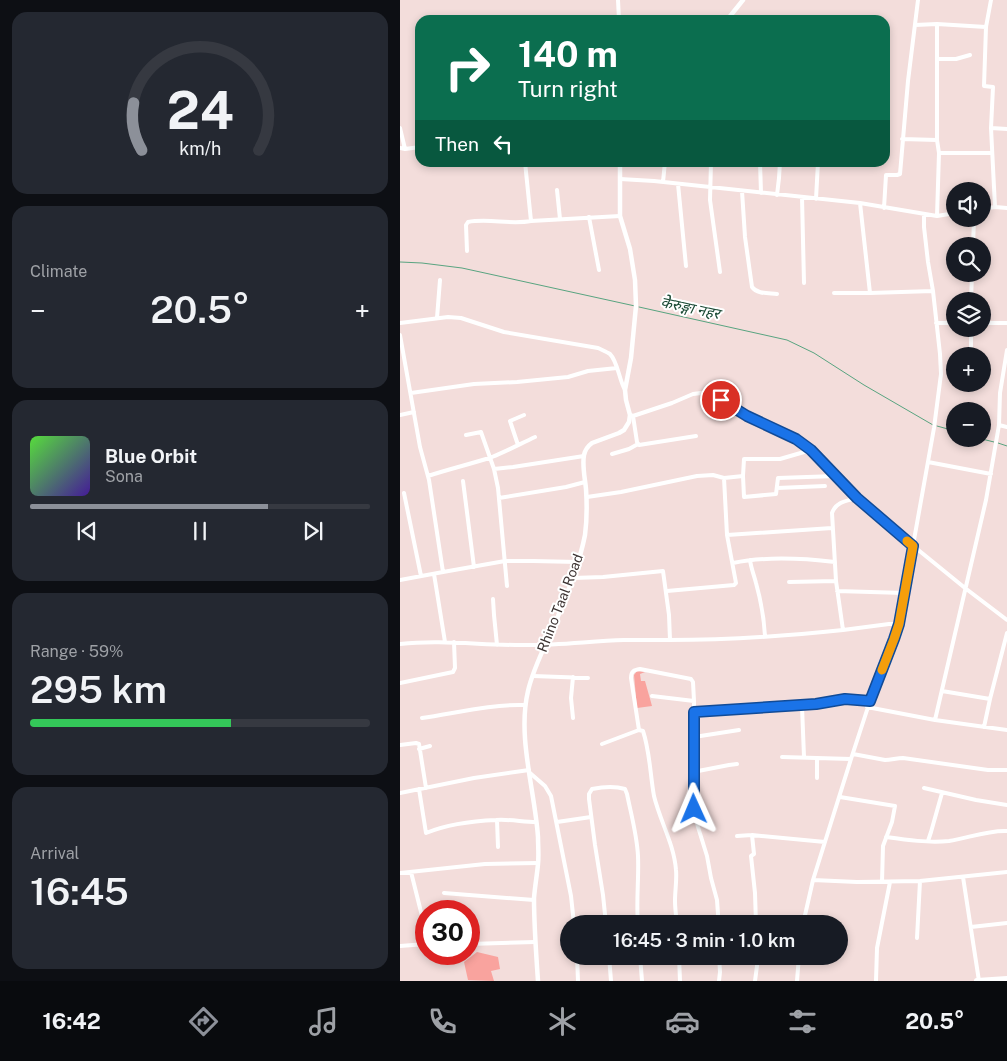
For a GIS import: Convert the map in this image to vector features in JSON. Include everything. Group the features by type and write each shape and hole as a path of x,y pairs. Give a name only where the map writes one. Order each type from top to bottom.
{"highway":[{"path":"978,981 1007,979"}],"street":[{"path":"618,0 619,15"},
{"path":"731,15 743,0"},
{"path":"884,208 886,175 900,174 902,139 918,0"},
{"path":"991,0 986,27 984,86 993,87 991,128 995,207"},
{"path":"914,25 937,24 986,27"},
{"path":"937,24 937,216"},
{"path":"937,59 970,55"},
{"path":"400,128 402,149 415,148"},
{"path":"991,128 1007,129"},
{"path":"902,139 937,140"},
{"path":"938,153 992,153"},
{"path":"526,167 531,221"},
{"path":"620,167 620,216 633,263 636,306 626,400 632,415 638,444"},
{"path":"663,182 664,167"},
{"path":"711,167 712,212 720,272"},
{"path":"760,167 761,193"},
{"path":"777,195 780,167"},
{"path":"816,198 818,167"},
{"path":"620,179 860,203 937,216 946,214"},
{"path":"678,184 686,266"},
{"path":"557,190 560,219"},
{"path":"742,191 745,237 752,287 757,292 777,294"},
{"path":"802,197 804,283"},
{"path":"860,203 870,293"},
{"path":"991,208 1007,208"},
{"path":"805,915 813,880 851,759 870,701 899,624 934,428 941,362 924,214"},
{"path":"467,251 466,224 476,220 517,223 620,216"},
{"path":"589,217 599,270"},
{"path":"437,318 440,280"},
{"path":"834,293 933,291"},
{"path":"400,323 448,317 461,318 504,332 598,348 610,354 617,368 622,386 626,390"},
{"path":"936,323 946,323"},
{"path":"991,323 1007,323"},
{"path":"400,335 420,447 428,476 443,572"},
{"path":"935,720 991,474 999,425 1000,393 1007,350"},
{"path":"411,393 474,384 568,377 588,371 617,368"},
{"path":"632,415 672,403 693,394 705,393 761,423 796,439 811,450 857,498 913,546 1007,620"},
{"path":"400,414 414,412"},
{"path":"518,445 510,421 524,415"},
{"path":"494,469 584,456 592,443 624,430 632,415"},
{"path":"999,425 1007,427"},
{"path":"466,435 481,432 491,457 499,498 507,586"},
{"path":"612,454 638,444 696,436"},
{"path":"428,476 508,451 535,437"},
{"path":"811,450 780,459 744,459 744,497 776,494 778,478 836,476"},
{"name":"Rhino Taal Road","path":"538,981 534,900 538,863 536,822 525,729 525,705 532,676 573,578 585,534 587,497 584,456"},
{"path":"928,462 991,474"},
{"path":"587,497 697,476 713,475 724,478 743,476"},
{"path":"667,591 734,585 736,583 727,535 724,478"},
{"path":"463,482 474,566"},
{"path":"499,498 586,482"},
{"path":"777,488 825,486"},
{"path":"404,493 421,576"},
{"path":"843,630 836,581 832,513 834,507 840,503 857,498"},
{"path":"400,506 406,505"},
{"path":"727,535 832,528"},
{"path":"733,563 772,558 835,562"},
{"path":"750,560 763,610 765,636"},
{"path":"400,580 505,561 578,562"},
{"path":"573,578 603,578 663,571 667,591 670,640"},
{"path":"434,574 444,642"},
{"path":"789,582 836,581"},
{"path":"837,590 904,593"},
{"path":"493,599 497,644"},
{"path":"400,644 454,642 574,644 626,640 808,634 899,624"},
{"path":"984,727 1007,634"},
{"path":"400,683 453,672 455,668 454,642"},
{"path":"639,730 631,678 632,672 640,669 649,670 691,679 694,686 694,809 708,856 718,915"},
{"path":"532,676 588,678"},
{"path":"573,677 571,698 573,718"},
{"path":"942,691 990,699"},
{"path":"652,696 694,701"},
{"path":"694,712 802,706 845,699 870,701"},
{"path":"422,718 488,707 525,705"},
{"path":"802,706 804,758"},
{"path":"868,707 935,720 1007,730"},
{"path":"602,744 639,730"},
{"path":"639,730 643,731 646,740 654,797 671,845 676,869 676,915"},
{"path":"694,737 739,730"},
{"path":"400,745 419,744 426,788"},
{"path":"420,749 430,746"},
{"path":"853,754 890,760 899,758 988,770 1007,770"},
{"path":"782,757 851,759"},
{"path":"817,758 817,778"},
{"path":"693,772 737,764"},
{"path":"400,793 474,778 530,771 545,786 551,796 573,915"},
{"path":"605,915 589,799 592,789 606,788 625,789 627,794 638,854 637,915"},
{"path":"924,788 1007,805"},
{"path":"419,790 426,833 443,826 497,820 536,822"},
{"path":"928,841 942,793"},
{"path":"840,797 895,806 892,822 883,846 882,882"},
{"path":"557,822 591,817"},
{"path":"497,820 498,847"},
{"path":"886,836 909,840 949,841 1007,830"},
{"path":"738,836 752,835 825,842"},
{"path":"752,835 754,854 751,856 756,915"},
{"path":"400,872 485,864 538,863"},
{"path":"411,872 418,900"},
{"path":"813,880 858,882 920,881 1007,872"},
{"path":"963,877 978,981"},
{"path":"916,938 920,881"},
{"path":"876,981 877,948 890,882"},
{"path":"444,893 534,900"},
{"path":"971,927 1007,923"},
{"path":"480,944 535,942"},
{"path":"400,946 415,945"},
{"path":"577,965 578,981"},
{"path":"609,965 610,981"},
{"path":"641,965 642,981"},
{"path":"680,965 680,981"},
{"path":"719,981 720,965"},
{"path":"755,981 757,965"},
{"path":"796,981 798,965"}],"shaded area":[{"path":"637,671 645,672 640,674 641,681 645,681 652,706 637,708 634,675"},
{"path":"480,953 498,957 500,969 491,971 494,981 468,980 465,965 480,965"}],"waterway":[{"name":"केेरुङ्गा नहर","path":"400,262 462,268 635,306"},
{"name":"केेरुङ्गा नहर","path":"639,307 787,340 814,353 933,425"},
{"name":"केेरुङ्गा नहर","path":"937,426 946,428"},
{"name":"केेरुङ्गा नहर","path":"998,443 1007,446"}],"slow traffic":[{"path":"882,670 899,624 913,546 907,541"}],"route":[{"path":"694,809 694,712 816,704 845,699 870,701 899,624 913,546 857,498 814,452 796,439 747,416 721,400"}]}
